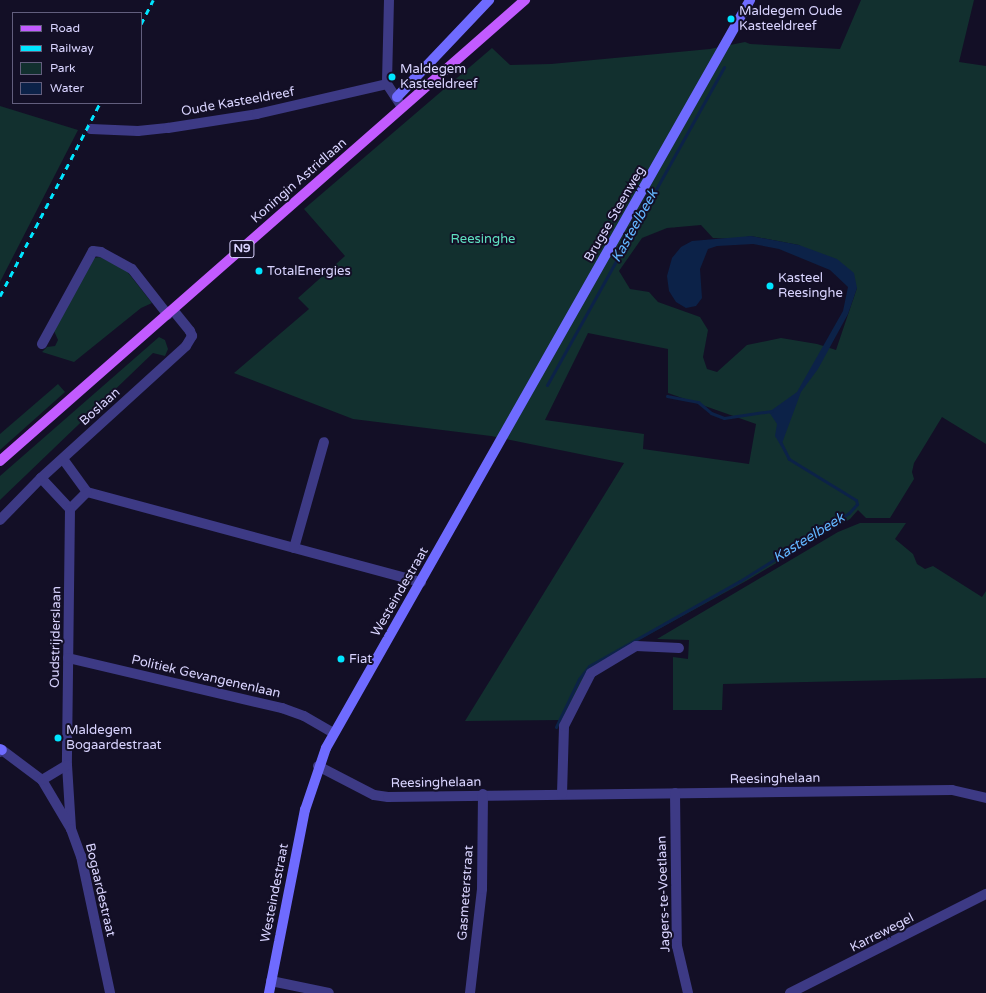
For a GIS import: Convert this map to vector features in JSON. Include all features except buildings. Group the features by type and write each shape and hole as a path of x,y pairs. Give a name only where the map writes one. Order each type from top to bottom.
{"main road":[{"name":"Koningin Astridlaan","path":"0,461 171,312 402,106 525,0"}],"street":[{"path":"390,0 387,84 402,106"},
{"path":"396,97 489,0"},
{"name":"Brugse Steenweg","path":"502,439 750,0"},
{"name":"Oude Kasteeldreef","path":"91,129 138,131 168,128 257,114 387,84"},
{"path":"42,344 93,251 101,252 132,269 171,312"},
{"name":"Boslaan","path":"0,520 41,478 186,346 192,336 190,331 171,312"},
{"name":"Westeindestraat","path":"269,993 305,810 318,766 334,733 502,439"},
{"path":"294,548 324,442"},
{"path":"62,459 87,492 421,582"},
{"path":"41,478 70,509 87,492"},
{"name":"Oudstrijderslaan","path":"70,509 67,765 71,830"},
{"path":"562,794 564,726 591,672 636,646 679,648"},
{"name":"Politiek Gevangenenlaan","path":"68,658 282,708 304,716 334,733"},
{"name":"Bogaardestraat","path":"1,750 42,780 71,830 81,856 110,993"},
{"path":"42,780 67,765"},
{"name":"Reesinghelaan","path":"318,766 374,795 388,797 483,794 952,790 986,798"},
{"name":"Jagers-te-Voetlaan","path":"675,793 676,946 688,993"},
{"name":"Gasmeterstraat","path":"470,993 482,889 483,794"},
{"name":"Karrewegel","path":"790,993 986,894"},
{"path":"271,981 328,993"}],"green space":[{"name":"Reesinghe","path":"861,0 974,0 959,62 986,66 986,444 942,417 914,463 912,472 914,479 890,518 866,518 858,510 850,519 746,581 597,663 586,673 564,720 465,721 624,463 491,436 353,419 234,373 309,309 298,298 345,256 304,209 492,48 510,65 551,64 710,49 745,42 750,44 840,49","holes":["701,225 713,238 736,239 751,236 799,245 857,288 836,350 817,344 781,338 747,345 717,372 707,369 703,357 708,330 700,317 658,302 649,292 630,289 619,271 642,238 667,228","588,333 668,349 668,393 756,424 749,464 643,449 644,434 545,420"]},
{"path":"0,106 78,130 0,282"},
{"path":"100,257 126,270 152,303 141,308 74,362 42,352 47,347 55,346 58,340 54,331 93,258"},
{"path":"159,337 165,340 168,349 165,356 153,353 0,500 0,476"},
{"path":"58,384 65,392 0,450 0,434"},
{"path":"860,523 906,523 895,539 913,554 917,564 925,569 933,566 982,597 986,591 986,678 723,684 722,710 673,710 673,657 688,659 689,640 657,639 838,532"}],"water":[{"path":"751,236 799,245 837,259 854,273 857,288 848,314 818,369 801,392 781,446 775,436 777,424 769,412 797,392 843,311 848,287 830,270 779,249 753,244 717,246 708,249 700,269 702,298 696,306 686,308 676,302 669,291 667,276 672,258 681,247 692,241"}],"waterway":[{"name":"Kasteelbeek","path":"547,385 724,67"},
{"name":"Kasteelbeek","path":"667,396 698,402 711,413 724,418 771,411"},
{"name":"Kasteelbeek","path":"556,727 579,679 589,666 740,581 849,513 857,504 856,500 789,459 781,443"}],"railway":[{"path":"142,22 153,0"},
{"path":"0,296 99,104"}],"place":[{"name":"Maldegem Oude Kasteeldreef","path":"731,19"},
{"name":"Maldegem Kasteeldreef","path":"392,77"},
{"name":"TotalEnergies","path":"259,271"},
{"name":"Kasteel Reesinghe","path":"770,286"},
{"name":"Fiat","path":"341,659"},
{"name":"Maldegem Bogaardestraat","path":"58,738"}]}
